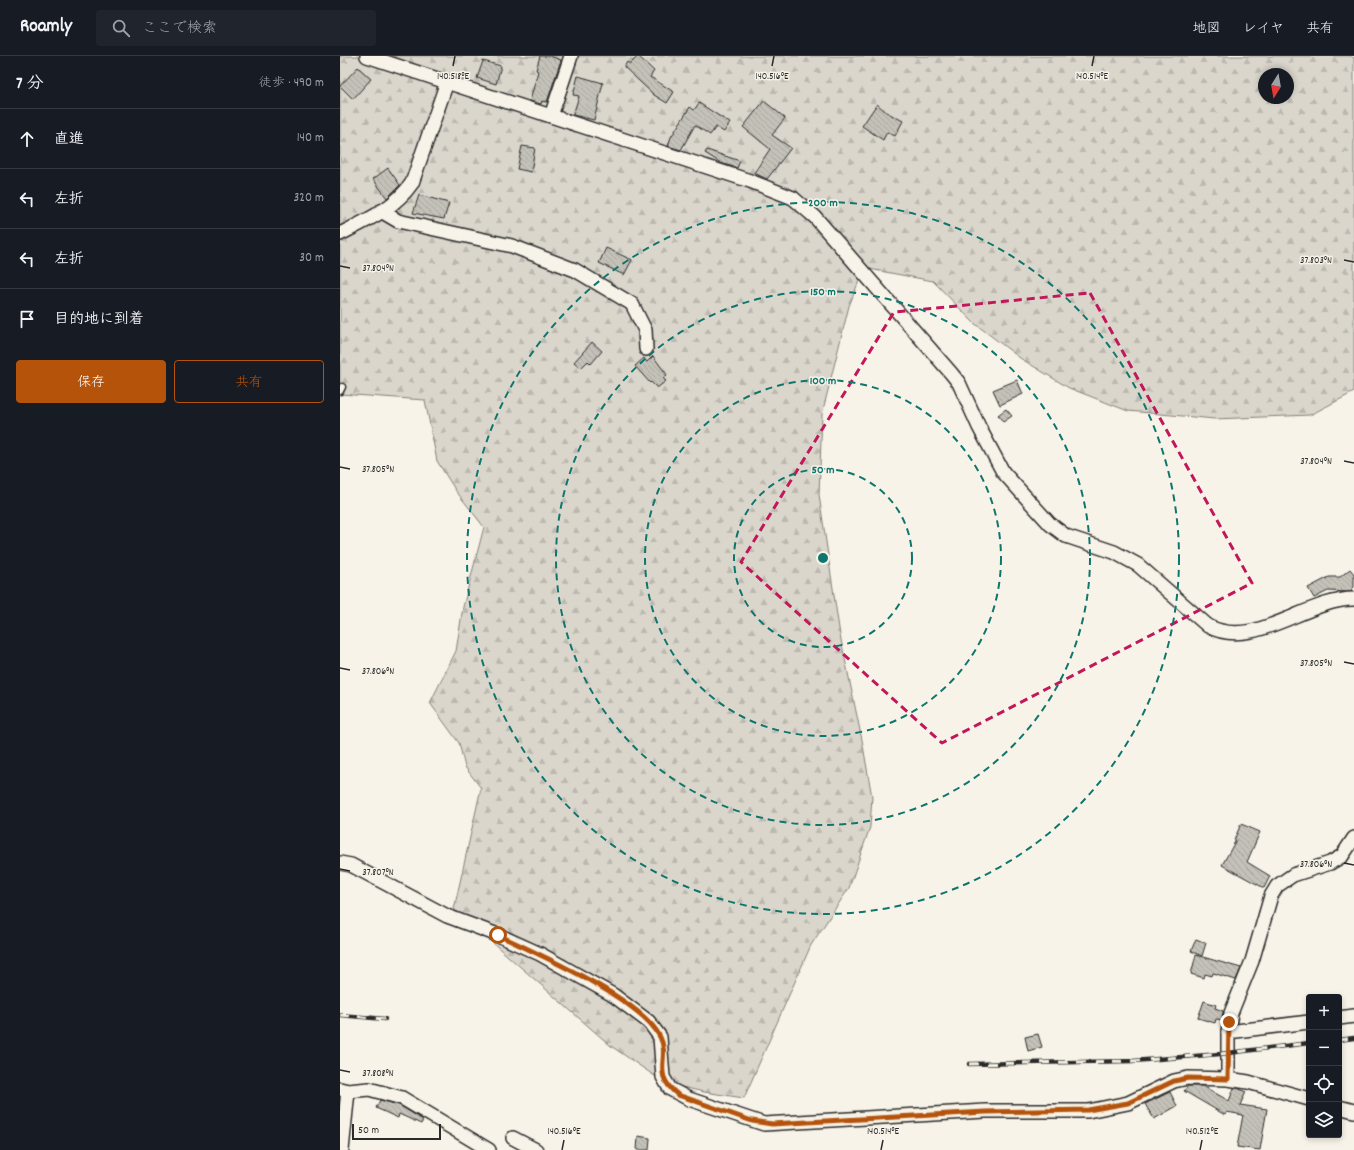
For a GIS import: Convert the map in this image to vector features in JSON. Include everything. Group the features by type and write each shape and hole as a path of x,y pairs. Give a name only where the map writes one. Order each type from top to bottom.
{"street":[{"path":"367,56 750,181 793,198 815,217 951,372 959,383 999,465 1010,481 1046,521 1066,536 1114,552 1138,565 1208,626 1221,632 1240,634 1334,601 1354,599"},
{"path":"551,116 571,56"},
{"path":"340,234 367,221 404,195 412,183 448,82"},
{"path":"381,211 398,221 512,246 575,270 632,304 645,330 646,349"},
{"path":"1228,1079 1228,1032 1231,1013 1252,961 1267,905 1274,891 1277,886 1293,875 1330,863 1342,856 1354,838"},
{"path":"340,863 351,865 441,913 498,935 540,954 614,995 649,1022 660,1037 663,1077 670,1089 678,1095 688,1099 764,1124 985,1112 1088,1110 1128,1103 1174,1081 1188,1078 1228,1079 1248,1082 1306,1097"},
{"path":"1342,1018 1354,1016"},
{"path":"1228,1032 1306,1022"},
{"path":"342,1150 344,1090 369,1089 402,1098 489,1150"},
{"path":"1342,1108 1354,1111"},
{"path":"513,1138 536,1150"}],"highlighted area":[{"path":"1090,293 1252,583 942,743 741,562 894,312"}],"green space":[{"path":"340,56 1351,56 1354,58 1354,392 1310,415 1215,419 1128,411 1069,388 1020,358 974,323 933,281 864,268 849,306 822,414 819,495 840,635 862,740 872,797 870,827 849,888 811,945 744,1098 704,1092 665,1083 611,1046 454,909 481,788 465,767 459,743 430,703 456,651 463,607 484,527 456,491 437,461 425,400 340,394"}],"building":[{"path":"540,56 550,56 561,60 547,102 542,101 541,104 530,101 538,71 536,70"},
{"path":"638,56 654,71 650,77 674,92 667,103 654,95 624,67 627,62 630,64"},
{"path":"483,61 501,66 496,84 477,78"},
{"path":"358,67 371,79 353,99 340,86"},
{"path":"578,76 603,83 594,120 573,115 579,96 573,95"},
{"path":"764,101 785,118 772,135 791,148 767,179 754,173 770,149 743,127"},
{"path":"699,103 730,123 724,132 716,127 710,135 695,125 681,150 668,146 671,137 690,107 694,110"},
{"path":"877,104 886,112 903,121 895,136 887,132 883,140 862,126"},
{"path":"522,146 535,148 531,172 517,169"},
{"path":"707,150 740,161 737,168 721,163 705,153"},
{"path":"388,168 400,185 387,198 373,179"},
{"path":"419,195 449,203 444,219 413,213"},
{"path":"606,248 632,260 624,275 599,263"},
{"path":"592,342 602,351 591,364 588,361 581,368 574,362"},
{"path":"653,356 667,375 663,378 666,381 657,388 651,382 650,383 635,366 644,358 647,362"},
{"path":"1017,380 1023,394 1000,405 993,390"},
{"path":"1006,409 1012,416 1003,422 998,415"},
{"path":"1350,569 1354,574 1354,587 1349,592 1328,591 1314,598 1308,588 1329,577 1340,577"},
{"path":"1241,824 1260,832 1247,862 1270,876 1264,888 1222,865 1236,840 1234,840"},
{"path":"1196,939 1206,943 1202,956 1191,951"},
{"path":"1196,955 1241,968 1236,980 1213,973 1212,976 1205,974 1204,978 1191,974"},
{"path":"1204,1001 1216,1005 1215,1008 1223,1011 1222,1020 1216,1019 1215,1023 1198,1018"},
{"path":"1038,1034 1042,1047 1028,1051 1025,1037"},
{"path":"1188,1086 1203,1086 1229,1101 1234,1088 1237,1088 1246,1092 1240,1105 1267,1109 1260,1150 1237,1147 1243,1115 1227,1112 1225,1115 1184,1091"},
{"path":"1170,1092 1177,1106 1154,1119 1145,1104"},
{"path":"380,1100 399,1105 423,1120 421,1124 399,1114 398,1118 376,1108"},
{"path":"638,1136 650,1138 649,1150 637,1150"}],"railway":[{"path":"340,1015 385,1019"},
{"path":"1342,1040 1354,1038"},
{"path":"969,1064 1133,1061 1220,1054 1306,1043"}],"route":[{"path":"498,935 540,954 614,995 649,1022 660,1037 663,1051 663,1077 670,1089 678,1095 764,1124 985,1112 1088,1110 1118,1106 1128,1103 1174,1081 1188,1078 1228,1079 1229,1022"}]}
